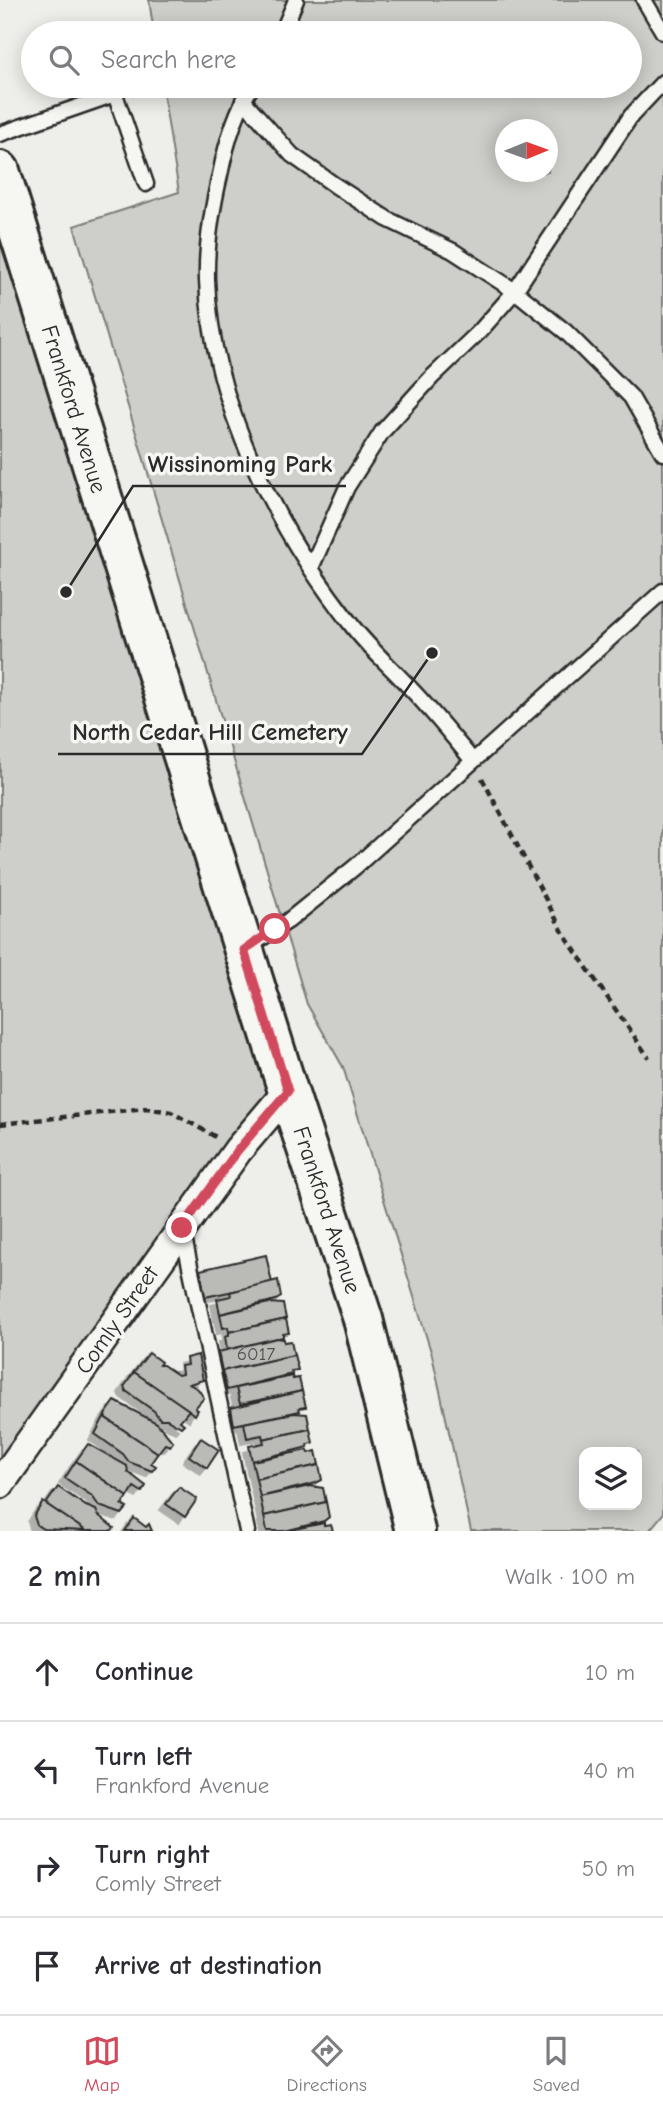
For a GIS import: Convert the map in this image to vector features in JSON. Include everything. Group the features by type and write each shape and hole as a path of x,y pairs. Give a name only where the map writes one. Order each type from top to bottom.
{"main road":[{"name":"Frankford Avenue","path":"0,171 288,1091 363,1319 415,1531"}],"street":[{"name":"Comly Street","path":"0,1485 238,1150 288,1091"}],"lane":[{"path":"287,21 296,0"},
{"path":"643,0 663,32"},
{"path":"311,568 347,487 382,432 431,378 480,331 514,291 631,116 663,82"},
{"path":"0,134 104,98"},
{"path":"116,98 146,184"},
{"path":"473,761 354,628 311,568 251,462 215,342 207,281 211,214 225,153 243,100 292,155 335,186 387,219 453,251 514,291 566,332 631,397 663,453"},
{"path":"244,950 288,921 355,867 663,591"},
{"path":"182,1228 247,1531"}],"path":[{"path":"473,761 565,936 649,1058"},
{"path":"0,1124 146,1108 171,1112 238,1150"}],"shaded area":[{"path":"149,0 663,0 663,1514 649,1531 471,1531 432,1355 343,1067 307,1004 74,226 179,192 164,98 642,98 642,21 152,21"},
{"path":"0,171 288,1091 0,1484"}],"building":[{"path":"266,1255 272,1283 205,1297 200,1270"},
{"path":"278,1280 281,1297 276,1300 220,1314 217,1299 231,1296 230,1292"},
{"path":"269,1303 283,1304 286,1319 229,1332 228,1327 223,1328 220,1314"},
{"path":"286,1319 289,1333 283,1334 283,1337 227,1350 225,1336 229,1335 229,1332"},
{"path":"277,1338 284,1339 284,1342 291,1341 294,1355 222,1371 218,1352"},
{"path":"149,1353 161,1362 159,1365 178,1375 182,1374 181,1366 187,1365 186,1358 198,1355 203,1380 189,1384 198,1389 204,1398 195,1408 198,1410 195,1415 134,1372"},
{"path":"294,1355 298,1370 291,1371 292,1374 227,1390 222,1371"},
{"path":"134,1372 189,1410 180,1421 184,1424 181,1427 167,1419 160,1419 154,1411 126,1391 124,1387"},
{"path":"292,1376 293,1379 299,1378 302,1391 240,1404 236,1388"},
{"path":"302,1391 306,1407 299,1408 300,1411 234,1425 231,1408"},
{"path":"115,1401 157,1423 173,1442 170,1446 165,1444 158,1453 106,1418 105,1415"},
{"path":"294,1413 307,1414 310,1429 263,1439 262,1435 247,1438 244,1423"},
{"path":"104,1417 158,1453 151,1463 156,1466 152,1471 129,1462 123,1454 95,1434"},
{"path":"310,1429 313,1443 307,1444 308,1447 252,1461 249,1446 264,1443 263,1439"},
{"path":"201,1438 219,1450 207,1468 189,1456"},
{"path":"88,1444 127,1466 128,1472 146,1486 142,1492 134,1487 128,1497 76,1461"},
{"path":"308,1450 309,1453 316,1451 319,1465 256,1479 252,1461"},
{"path":"76,1461 128,1497 122,1505 127,1508 122,1514 99,1506 92,1496 65,1478"},
{"path":"319,1465 322,1480 260,1497 256,1479"},
{"path":"310,1486 323,1488 326,1502 264,1516 260,1497"},
{"path":"58,1487 96,1510 98,1515 114,1528 112,1531 86,1531 46,1504"},
{"path":"179,1487 197,1499 185,1517 166,1504"},
{"path":"43,1502 86,1531 43,1529 37,1525 34,1516"},
{"path":"326,1502 329,1517 324,1521 285,1531 267,1531 264,1516"},
{"path":"134,1518 146,1527 149,1524 152,1531 125,1531"},
{"path":"324,1523 324,1526 331,1525 333,1531 285,1531"}],"place":[{"name":"Wissinoming Park","path":"66,592"},
{"name":"North Cedar Hill Cemetery","path":"432,653"}],"route":[{"path":"182,1228 238,1150 288,1091 244,950 275,929"}]}
